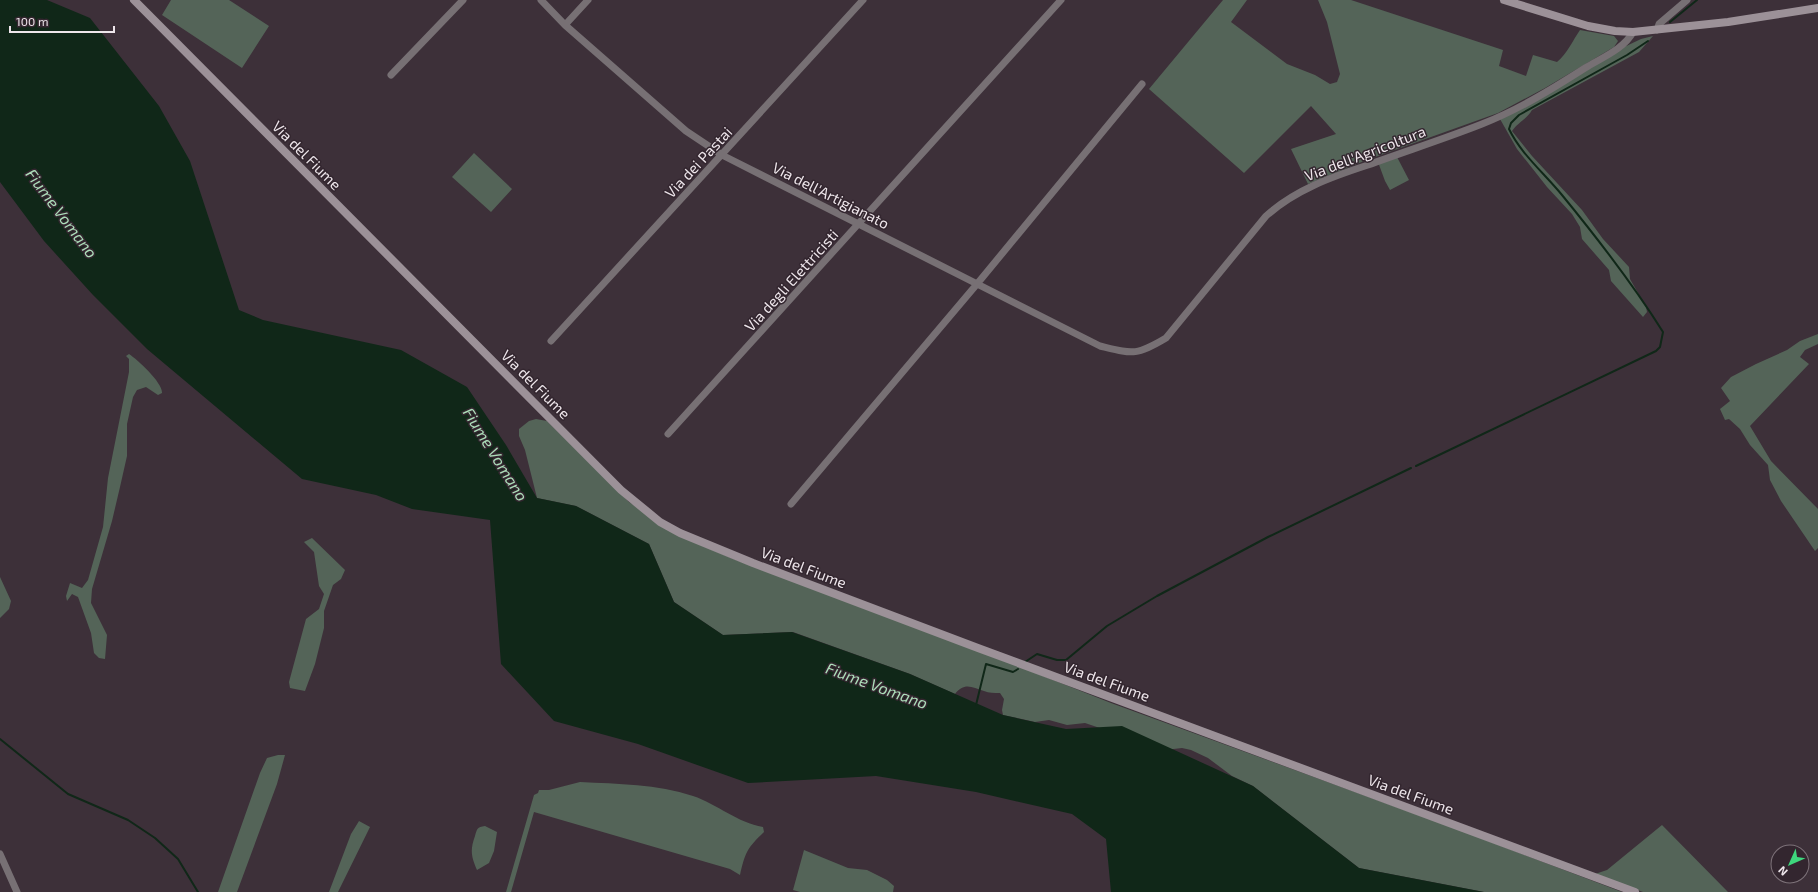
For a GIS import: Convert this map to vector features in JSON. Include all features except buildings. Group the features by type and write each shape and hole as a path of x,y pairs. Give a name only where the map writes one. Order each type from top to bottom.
{"street":[{"name":"Via del Fiume","path":"134,0 621,490 660,522 680,533 753,563 1635,892"},
{"path":"391,76 463,0"},
{"name":"Via dell'Artigianato","path":"541,0 565,25 686,131 722,155 1100,346 1127,353 1145,350"},
{"path":"565,25 588,0"},
{"name":"Via dei Pastai","path":"551,341 863,0"},
{"name":"Via degli Elettricisti","path":"668,434 1061,0"},
{"path":"1504,0 1588,26 1615,31 1633,32 1728,22 1818,8"},
{"path":"1657,30 1659,24 1687,0"},
{"name":"Via dell'Agricoltura","path":"1145,350 1166,338 1266,216 1280,203 1304,189 1338,175 1482,124 1519,107 1567,80 1621,46 1630,38 1633,32"},
{"path":"791,504 977,284 1142,84"},
{"path":"0,854 17,892"}],"shaded area":[{"path":"171,0 229,0 269,26 242,68 162,15"},
{"path":"1223,0 1247,0 1231,22 1287,64 1315,75 1330,84 1337,82 1340,74 1327,22 1318,0 1351,0 1503,50 1499,66 1526,76 1533,55 1557,62 1567,51 1580,30 1614,36 1618,41 1614,47 1545,88 1498,113 1364,161 1308,184 1291,149 1336,134 1311,106 1244,173 1149,89"},
{"path":"1653,36 1639,52 1532,110 1528,116 1512,131 1532,156 1582,210 1603,239 1629,267 1630,279 1646,307 1647,312 1643,317 1611,281 1609,270 1582,239 1580,227 1572,214 1547,187 1517,149 1500,119 1620,49 1641,39"},
{"path":"474,153 512,189 491,212 452,177"},
{"path":"1397,157 1409,180 1390,190 1378,162"},
{"path":"1818,334 1818,344 1805,350 1800,357 1809,364 1750,426 1771,461 1818,509 1818,548 1815,551 1781,501 1770,480 1768,465 1750,445 1740,429 1729,419 1725,420 1720,409 1730,401 1721,388 1731,377 1787,350 1800,341"},
{"path":"129,354 144,366 159,384 162,393 158,395 146,387 137,390 133,397 127,424 127,456 112,521 92,589 91,603 107,635 105,659 99,658 94,653 91,633 78,597 72,594 67,601 66,596 70,583 82,588 88,580 103,527 108,478 129,372 129,359 126,356"},
{"path":"536,419 547,421 629,502 682,537 736,560 1013,664 1111,703 1462,831 1622,892 1484,892 1359,868 1253,786 1232,776 1208,758 1191,750 1182,748 1165,750 1085,723 1067,725 1049,720 1035,722 1003,715 1002,710 1004,699 1000,693 988,692 968,686 958,690 955,694 910,674 793,632 723,635 674,602 649,544 576,506 537,498 525,450 519,436 519,429 529,421"},
{"path":"312,538 345,570 341,579 333,585 324,611 324,628 315,664 305,691 290,688 289,682 306,619 319,609 324,594 319,586 314,552 304,542"},
{"path":"0,577 11,601 9,609 0,618"},
{"path":"285,755 277,784 237,892 218,892 260,773 267,758"},
{"path":"580,782 637,785 679,792 702,799 736,818 763,827 764,832 750,847 743,861 740,875 730,869 534,812 511,892 506,892 534,795 538,793 539,790 549,790"},
{"path":"359,821 370,827 338,892 329,892 351,834"},
{"path":"1662,825 1728,892 1643,892 1595,874 1607,870"},
{"path":"485,826 497,832 494,851 489,863 477,870 472,857 472,845 478,829"},
{"path":"804,850 848,868 867,870 887,880 894,886 893,892 800,892 793,890"}],"water":[{"name":"Fiume Vomano","path":"0,0 47,0 90,18 159,106 190,161 239,310 263,320 401,350 467,387 506,445 537,498 576,506 649,544 674,602 723,635 792,632 910,674 1003,715 1066,729 1122,726 1253,786 1359,868 1484,892 1111,892 1106,839 1072,814 976,792 876,776 748,783 638,744 554,721 501,664 490,520 412,509 376,495 302,479 147,349 93,295 44,241 0,182"}],"waterway":[{"path":"1670,22 1697,0"},
{"path":"1416,466 1656,351 1660,347 1663,332 1640,297 1615,262 1555,187 1520,147 1509,129 1511,123 1519,115 1627,55 1648,41"},
{"path":"1025,662 1037,654 1057,660 1066,660 1107,626 1157,596 1268,537 1411,468"},
{"path":"976,705 986,664 1013,672 1018,669"},
{"path":"0,739 68,794 128,820 155,838 178,859 198,892"}]}
